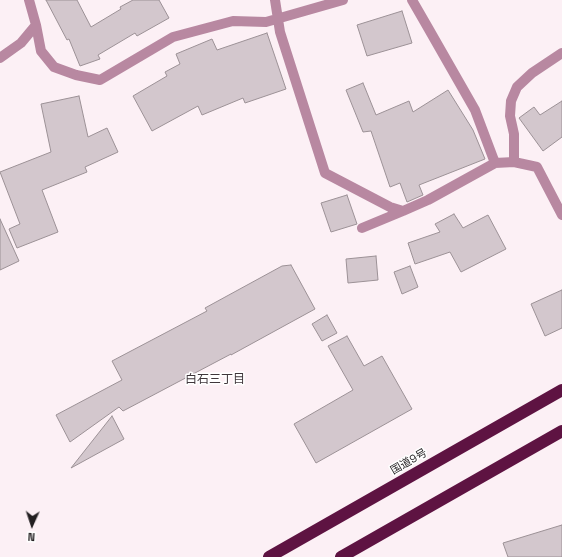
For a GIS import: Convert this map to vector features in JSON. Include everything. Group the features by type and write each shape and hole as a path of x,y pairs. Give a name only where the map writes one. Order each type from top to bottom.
{"highway":[{"name":"国道9号","path":"269,557 562,390"},
{"path":"341,557 562,431"}],"street":[{"path":"29,0 42,52 54,67 76,75 100,80 173,37 233,22 266,22 343,0"},
{"path":"275,0 280,32 325,173 390,207 403,211"},
{"path":"412,0 475,110 495,164"},
{"path":"0,58 21,43 36,25"},
{"path":"514,162 514,134 510,116 511,101 516,87 532,73 562,53"},
{"path":"362,228 428,200 495,164 514,162 537,167 562,215"}],"building":[{"path":"46,0 77,0 91,27 133,0 159,0 169,18 137,36 135,33 98,55 100,59 80,66 69,39 67,40"},
{"path":"402,11 412,43 367,56 357,25"},
{"path":"267,33 286,89 245,103 243,98 202,115 198,106 152,131 133,96 167,76 165,72 180,64 176,54 212,39 217,50"},
{"path":"363,83 376,115 409,101 413,112 448,90 473,130 485,159 419,185 423,195 407,202 400,183 390,187 371,131 363,132 346,90"},
{"path":"79,96 88,137 107,128 118,152 85,167 87,172 42,190 58,232 17,248 9,229 20,224 0,172 51,152 41,104"},
{"path":"562,101 562,137 543,151 519,118 534,107 540,115"},
{"path":"347,195 357,224 331,232 321,203"},
{"path":"454,214 463,228 488,215 506,249 461,272 450,252 415,264 408,243 440,232 435,224"},
{"path":"0,219 19,261 0,270"},
{"path":"376,256 378,280 348,283 346,259"},
{"path":"291,265 315,309 231,355 123,411 119,407 70,442 56,415 122,380 112,361 207,311 205,308 282,266"},
{"path":"410,266 418,287 402,294 394,272"},
{"path":"562,290 562,328 545,336 531,304"},
{"path":"327,315 337,333 322,341 312,324"},
{"path":"347,336 364,366 382,356 412,409 316,463 294,424 353,390 328,346"},
{"path":"112,416 124,439 71,468"},
{"path":"562,525 562,557 508,557 503,543"}],"district":[{"name":"白石三丁目","path":"215,380"}]}
